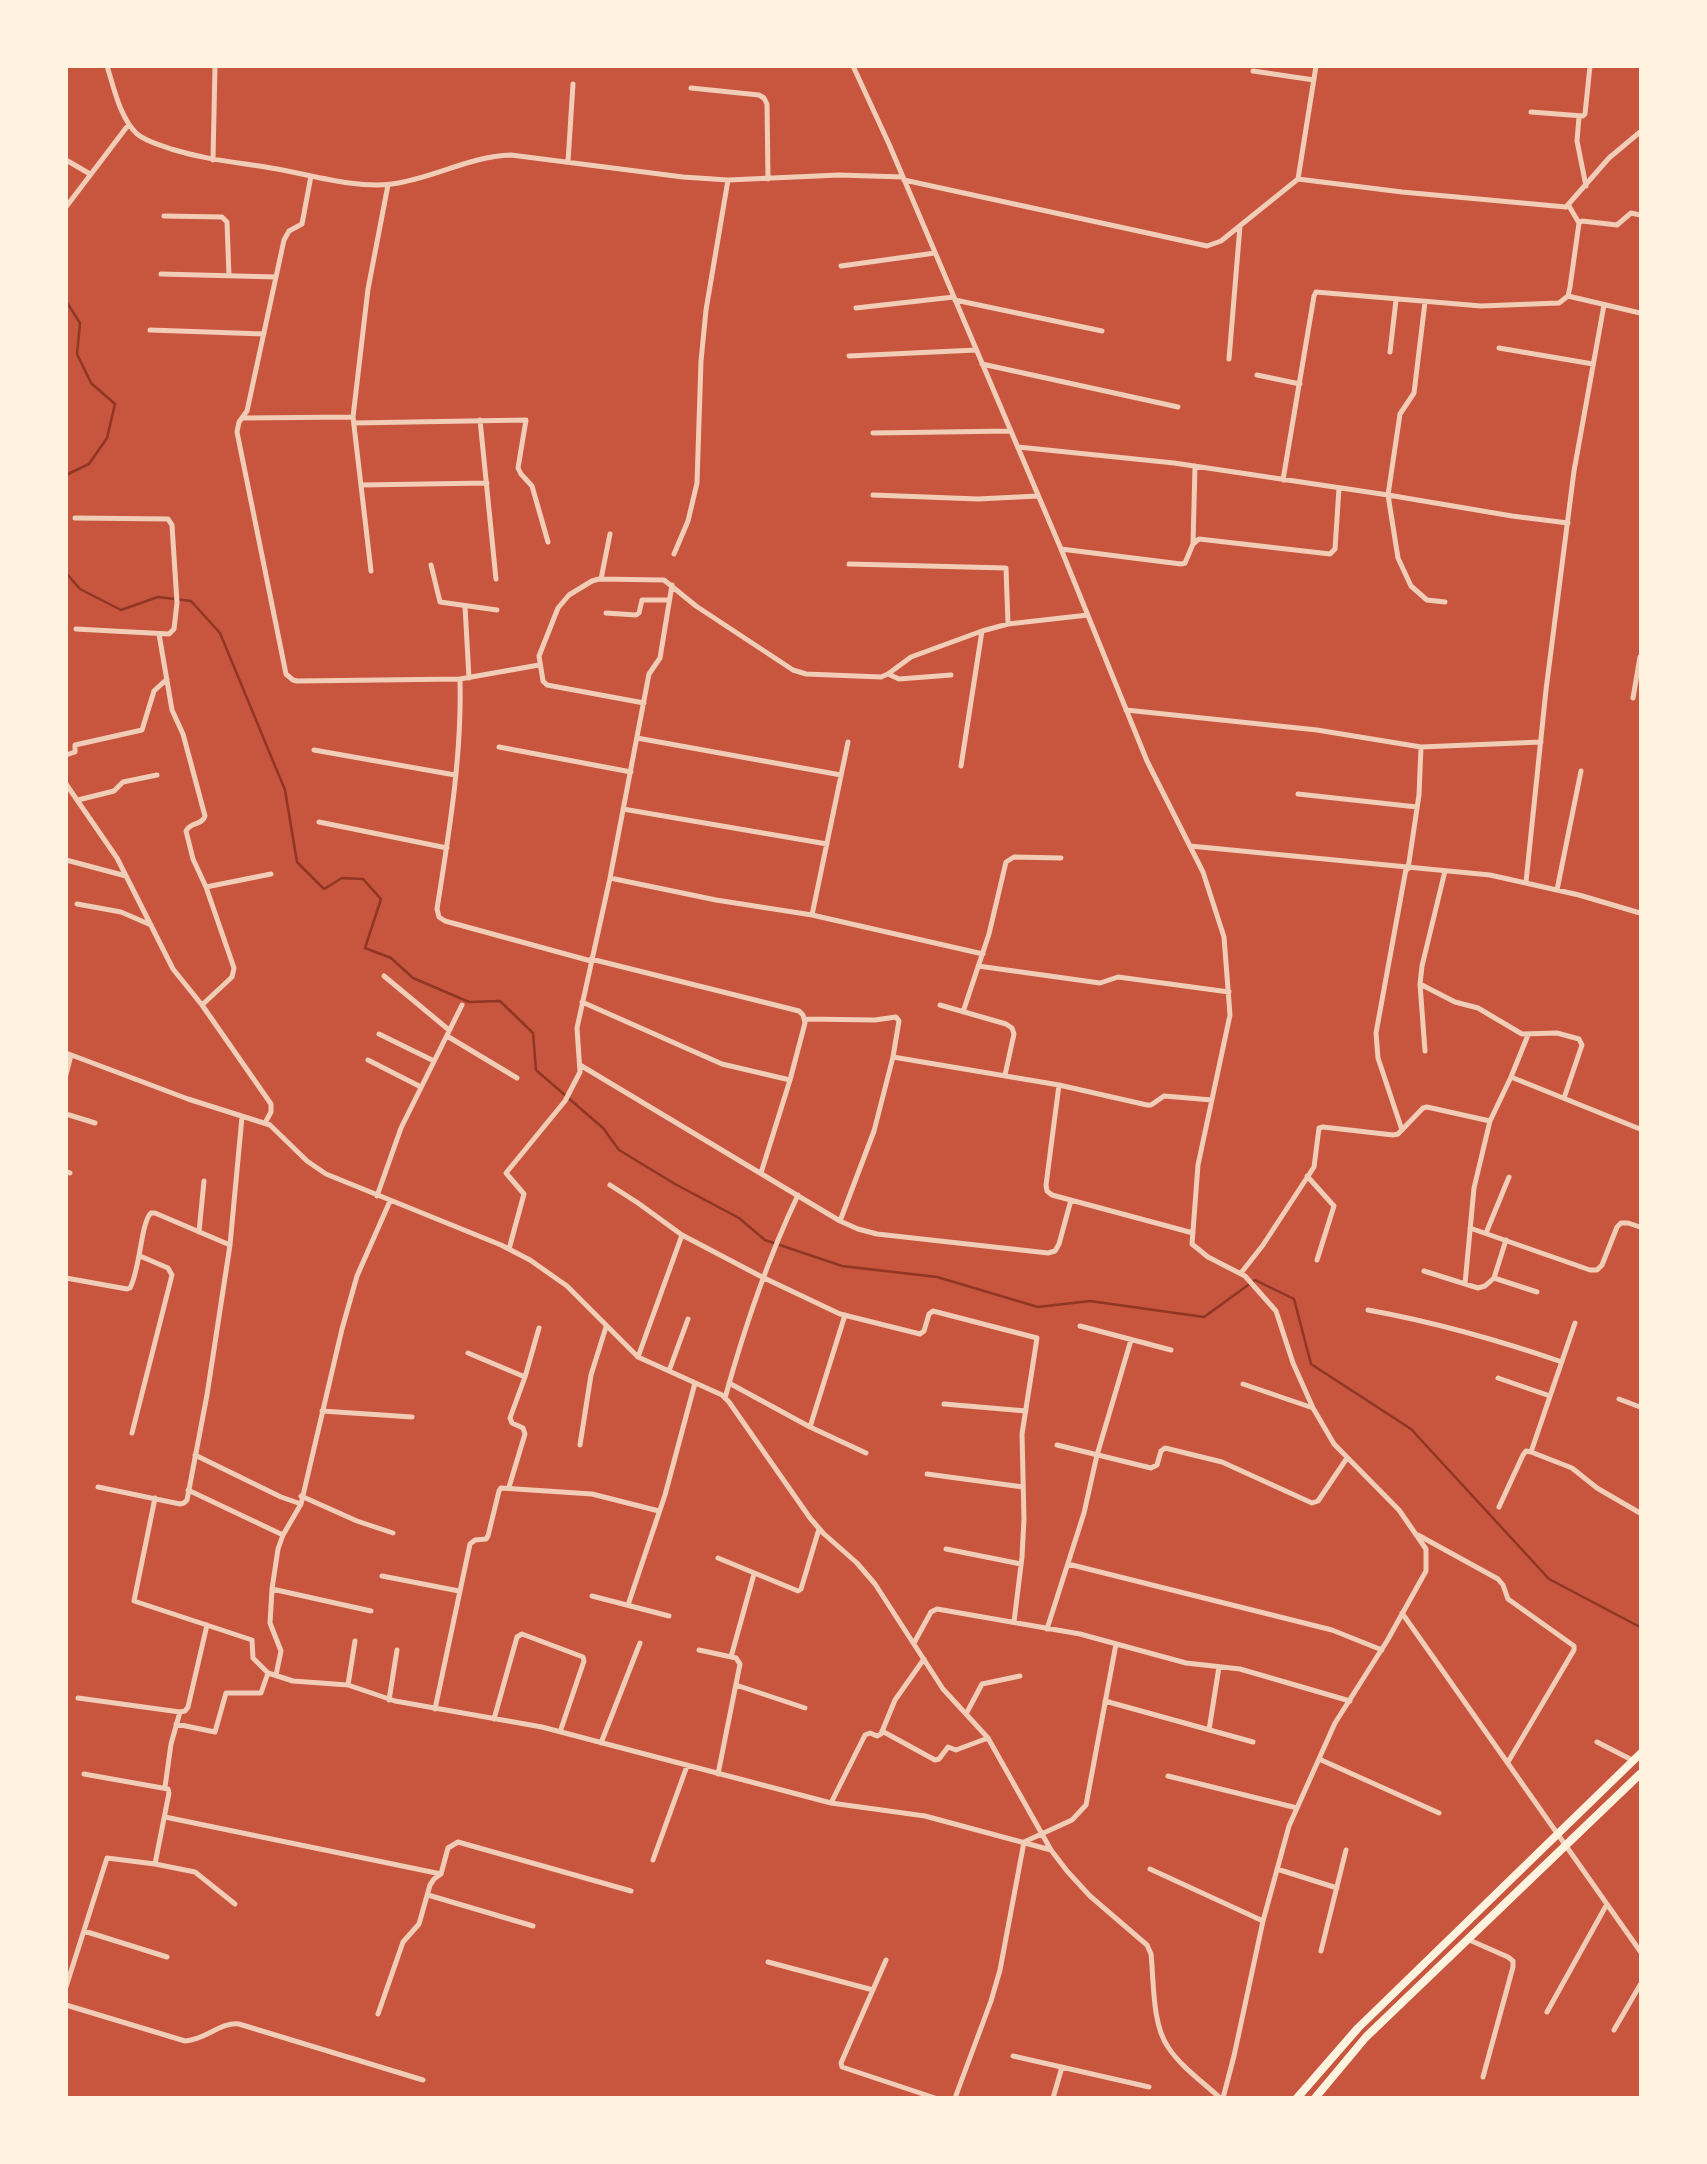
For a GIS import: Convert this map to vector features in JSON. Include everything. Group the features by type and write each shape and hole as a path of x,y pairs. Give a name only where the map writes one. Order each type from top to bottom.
{"highway":[{"path":"1297,2098 1366,2020 1637,1757"},
{"path":"1315,2098 1366,2037 1640,1774"}],"street":[{"path":"107,66 129,124 136,133 150,142 213,160 364,184 388,185 493,155 728,180 839,175 903,179 1199,246 1214,244 1298,179 1316,66"},
{"path":"213,160 215,66"},
{"path":"66,1074 69,1054 188,1099 265,1123 276,1130 315,1168 530,1259 559,1280 638,1357 713,1390 725,1398 819,1529 866,1574 943,1689 988,1738 1051,1850 1067,1871 1090,1896 1147,1945 1151,1954 1158,2020 1164,2040 1176,2057 1221,2098 1234,2056 1263,1921 1289,1826 1335,1723 1382,1650 1426,1571 1426,1549 1399,1510 1334,1444 1313,1408 1293,1363 1276,1311 1243,1275 1192,1244 1198,1165 1230,1015 1224,937 1203,872 1147,761 955,298 853,66"},
{"path":"1531,112 1579,117 1585,114 1590,66"},
{"path":"1253,71 1314,80"},
{"path":"568,162 573,84"},
{"path":"691,88 759,95 764,98 768,179"},
{"path":"1579,117 1577,141 1586,186"},
{"path":"66,207 129,124"},
{"path":"1298,179 1561,208 1569,206 1609,158 1640,132"},
{"path":"66,160 90,174"},
{"path":"311,176 303,220 299,226 285,234 247,411 239,422 237,432 286,674 297,681 460,679 540,665"},
{"path":"674,554 688,521 697,483 701,361 706,310 728,180"},
{"path":"370,570 353,420 368,289 388,185"},
{"path":"1283,480 1316,292 1426,302 1494,305 1559,303 1568,296 1578,223 1569,206"},
{"path":"1578,223 1582,221 1617,225 1631,213 1640,215"},
{"path":"164,216 225,219 229,276"},
{"path":"1229,359 1240,226"},
{"path":"841,266 935,253"},
{"path":"161,274 276,277"},
{"path":"1568,296 1640,313"},
{"path":"856,308 955,298 1102,331"},
{"path":"1390,352 1396,300"},
{"path":"1426,302 1414,393 1400,414 1388,495 1398,558 1411,586 1427,600 1445,602"},
{"path":"1525,882 1574,471 1604,305"},
{"path":"150,330 264,334"},
{"path":"1499,348 1593,365"},
{"path":"849,356 976,349"},
{"path":"982,364 1178,407"},
{"path":"1257,375 1300,384"},
{"path":"244,418 526,420 518,468 532,486 548,542"},
{"path":"480,420 496,579"},
{"path":"873,433 1011,431"},
{"path":"1018,447 1195,466 1568,523"},
{"path":"1061,549 1185,563 1193,544 1195,466"},
{"path":"361,485 487,483"},
{"path":"1193,544 1199,539 1206,539 1330,554 1335,549 1339,488"},
{"path":"873,495 978,499 1038,496"},
{"path":"75,518 168,519 172,525 177,603 174,629 169,634 76,629"},
{"path":"601,579 610,534"},
{"path":"849,564 1006,568 1008,624"},
{"path":"431,565 440,602 497,610"},
{"path":"644,703 547,685 543,681 540,652 562,603 592,581 660,579 672,585 696,606 799,673 881,677 911,657 982,631 1008,624 1088,615"},
{"path":"509,1249 524,1194 506,1174 565,1101 575,1085 580,1065 577,1028 610,878 650,671 660,655 672,585"},
{"path":"606,613 636,615 642,600 669,600"},
{"path":"465,606 469,678"},
{"path":"961,766 982,631"},
{"path":"159,634 172,710 183,734 205,816 186,831 234,968 232,977 202,1005"},
{"path":"1633,698 1640,657"},
{"path":"888,674 899,679 951,675"},
{"path":"66,755 75,752 75,745 142,730 153,691 167,679"},
{"path":"460,679 461,715 447,848 437,909 441,919 591,960 799,1011 805,1018 898,1018 892,1057 874,1131 839,1221"},
{"path":"1126,710 1317,730 1421,747 1541,743"},
{"path":"637,738 841,775"},
{"path":"812,915 848,742"},
{"path":"499,747 631,772"},
{"path":"1402,1129 1379,1065 1376,1033 1417,807 1421,747"},
{"path":"314,750 455,775"},
{"path":"1557,890 1581,771"},
{"path":"78,800 114,791 123,782 157,775"},
{"path":"66,784 111,848 173,969 202,1005 271,1104 271,1112 265,1123"},
{"path":"1298,793 1417,807"},
{"path":"624,809 827,844"},
{"path":"319,822 447,848"},
{"path":"1190,846 1490,875 1640,913"},
{"path":"963,1012 989,934 1006,862 1014,857 1061,858"},
{"path":"66,860 126,876"},
{"path":"1425,1051 1420,985 1422,966 1445,871"},
{"path":"206,887 271,874"},
{"path":"610,878 716,900 812,915 983,954"},
{"path":"77,904 121,912 151,925"},
{"path":"978,966 1100,983 1118,977 1229,992"},
{"path":"384,976 448,1033 517,1078"},
{"path":"1420,985 1450,1000 1478,1009 1517,1032 1528,1035 1561,1034 1581,1041 1582,1045 1564,1098"},
{"path":"582,1002 729,1067 790,1080"},
{"path":"377,1196 401,1128 462,1005"},
{"path":"940,1005 1012,1028 1014,1034 1005,1075"},
{"path":"761,1173 790,1080 805,1018"},
{"path":"379,1034 434,1061"},
{"path":"1465,1284 1474,1188 1490,1121 1528,1035"},
{"path":"892,1057 1059,1085 1147,1105 1152,1105 1164,1096 1212,1100"},
{"path":"368,1060 421,1087"},
{"path":"580,1065 839,1221 858,1229 877,1234 1048,1252 1055,1251 1059,1244 1071,1200"},
{"path":"1511,1077 1640,1129"},
{"path":"1059,1085 1047,1191 1052,1195 1193,1233"},
{"path":"1243,1275 1315,1163 1319,1128 1394,1135 1427,1107 1490,1121"},
{"path":"66,1114 95,1123"},
{"path":"98,1486 184,1503 207,1395 230,1245 242,1117"},
{"path":"1307,1176 1334,1206 1317,1260"},
{"path":"1486,1233 1509,1177"},
{"path":"199,1232 204,1181"},
{"path":"610,1185 682,1236 845,1315 920,1334 933,1311 1034,1336 1037,1341 1022,1445 1024,1512 1014,1622"},
{"path":"725,1398 762,1277 798,1195"},
{"path":"275,1675 281,1651 270,1623 272,1589 283,1535 300,1504 357,1276 390,1201"},
{"path":"66,1278 127,1289 132,1285 146,1219 150,1213 230,1245"},
{"path":"1470,1228 1590,1270 1597,1270 1602,1265 1617,1227 1622,1223 1640,1227"},
{"path":"638,1357 682,1236"},
{"path":"1424,1270 1481,1288 1494,1278 1506,1240"},
{"path":"132,1433 173,1275 168,1268 140,1256"},
{"path":"1494,1278 1537,1292"},
{"path":"1368,1310 1433,1323 1504,1342 1562,1362"},
{"path":"810,1427 845,1315"},
{"path":"668,1371 688,1319"},
{"path":"1531,1452 1575,1323"},
{"path":"1080,1326 1171,1350"},
{"path":"580,1445 591,1375 606,1327"},
{"path":"509,1487 525,1434 523,1427 512,1423 510,1418 540,1328"},
{"path":"1047,1629 1084,1513 1097,1455 1131,1340"},
{"path":"468,1353 525,1377"},
{"path":"1498,1378 1550,1396"},
{"path":"628,1605 659,1511 695,1383"},
{"path":"729,1383 810,1427 866,1453"},
{"path":"1243,1384 1313,1408"},
{"path":"1619,1399 1640,1407"},
{"path":"944,1404 1026,1411"},
{"path":"322,1411 412,1417"},
{"path":"1057,1445 1151,1468 1157,1465 1161,1451 1165,1448 1223,1461 1312,1503 1318,1501 1347,1458"},
{"path":"1499,1507 1526,1451 1573,1468 1597,1488 1640,1509"},
{"path":"195,1454 300,1504"},
{"path":"927,1474 1023,1487"},
{"path":"435,1709 470,1544 475,1540 486,1539 501,1488 592,1493 659,1511"},
{"path":"188,1490 283,1535"},
{"path":"301,1496 357,1521 393,1533"},
{"path":"155,1498 134,1601 252,1640 253,1658 268,1673 293,1681 348,1685 389,1700 560,1732 831,1803 925,1816 1051,1850"},
{"path":"718,1558 798,1591 801,1589 819,1529"},
{"path":"1415,1533 1498,1579 1508,1599 1574,1646 1508,1762"},
{"path":"946,1549 1021,1564"},
{"path":"1068,1564 1332,1630 1382,1650"},
{"path":"730,1657 754,1574"},
{"path":"382,1576 459,1591"},
{"path":"272,1589 371,1611"},
{"path":"592,1596 669,1616"},
{"path":"914,1643 933,1610 1080,1634 1186,1663 1240,1670 1350,1701"},
{"path":"1402,1614 1640,1951"},
{"path":"78,1698 185,1711 207,1625"},
{"path":"494,1720 517,1637 522,1634 583,1657 584,1661 560,1732"},
{"path":"348,1685 355,1641"},
{"path":"601,1744 640,1643"},
{"path":"1024,1842 1072,1820 1086,1805 1116,1644"},
{"path":"389,1700 397,1650"},
{"path":"699,1650 730,1657 738,1660 740,1664 718,1774"},
{"path":"831,1803 865,1735 870,1733 879,1736 897,1696 924,1659"},
{"path":"1209,1730 1219,1667"},
{"path":"176,1724 215,1732 226,1693 261,1693 268,1673"},
{"path":"966,1714 982,1684 1020,1676"},
{"path":"736,1685 805,1708"},
{"path":"1105,1701 1253,1742"},
{"path":"155,1864 169,1793 165,1787 171,1744 180,1712"},
{"path":"882,1731 935,1760 939,1759 948,1747 956,1750 988,1738"},
{"path":"1597,1742 1637,1757"},
{"path":"1320,1759 1439,1813"},
{"path":"653,1860 687,1766"},
{"path":"84,1774 165,1787"},
{"path":"1168,1776 1297,1808"},
{"path":"165,1816 441,1874"},
{"path":"378,2014 403,1942 419,1924 431,1882 441,1874 448,1848 458,1842 631,1891"},
{"path":"955,2098 1000,1970 1024,1842"},
{"path":"1321,1951 1346,1850"},
{"path":"66,1987 107,1858 195,1872 235,1904"},
{"path":"1150,1869 1263,1921"},
{"path":"1277,1869 1337,1888"},
{"path":"428,1895 533,1926"},
{"path":"1547,2012 1607,1904"},
{"path":"84,1931 167,1957"},
{"path":"1466,1939 1513,1961 1483,2077"},
{"path":"886,1960 841,2063 842,2067 935,2098"},
{"path":"768,1962 873,1990"},
{"path":"1614,2030 1640,1985"},
{"path":"66,2004 186,2041 197,2039 227,2025 239,2024 423,2080"},
{"path":"1013,2056 1149,2087"},
{"path":"1054,2098 1062,2067"}],"waterway":[{"path":"66,301 80,323 77,354 91,383 115,404 107,438 89,464 66,475"},
{"path":"66,573 80,589 121,610 158,597 191,601 220,633 285,790 297,862 324,889 342,878 363,879 381,899 365,948 391,958 413,978 469,1002 500,1001 533,1033 536,1070 603,1128 619,1150 739,1218 765,1240 842,1266 937,1277 1038,1307 1090,1301 1204,1317 1255,1280 1294,1299 1311,1364 1411,1429 1549,1579 1640,1627"}]}
